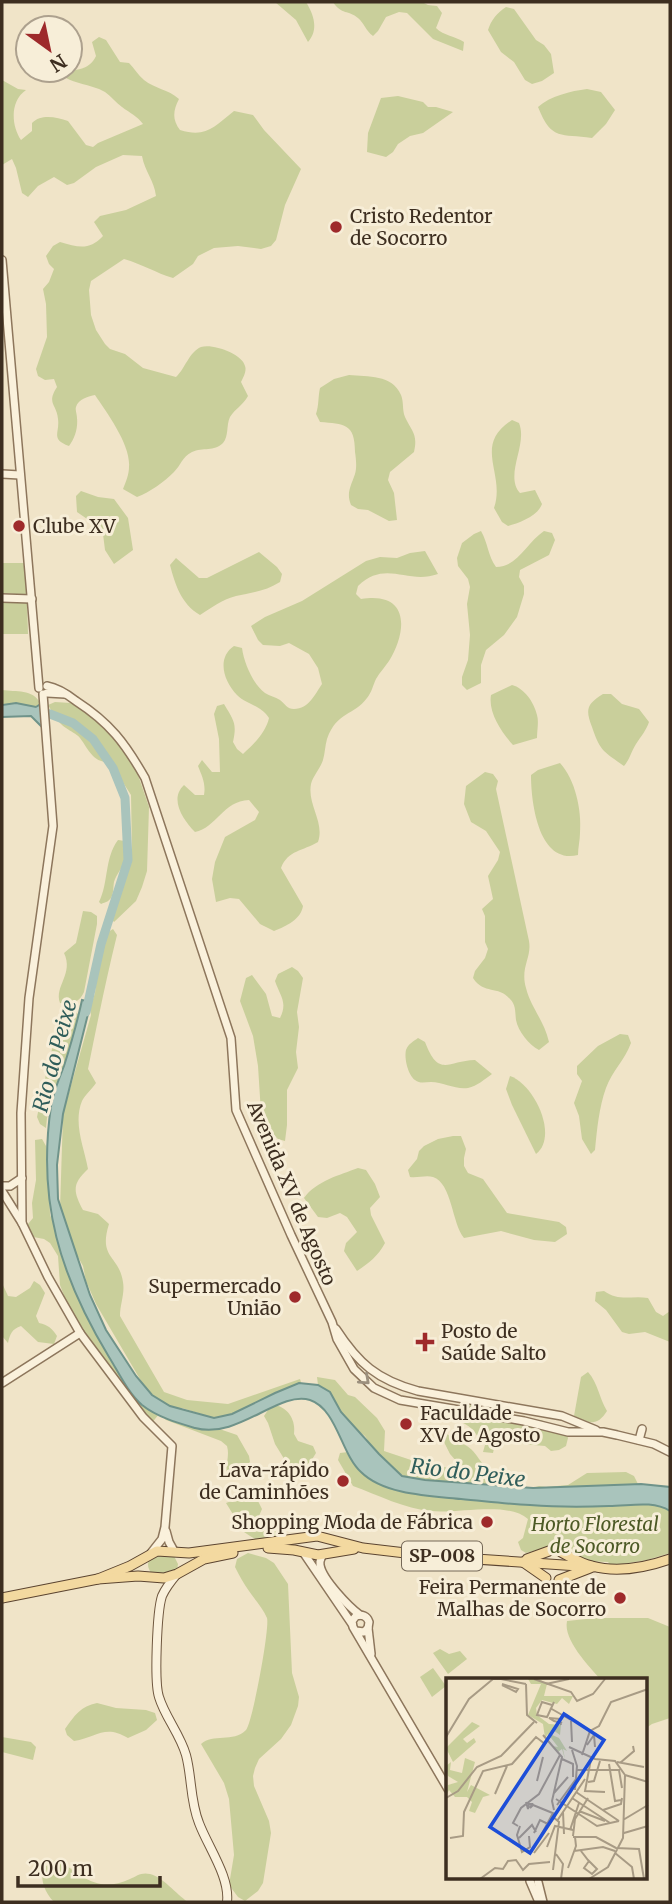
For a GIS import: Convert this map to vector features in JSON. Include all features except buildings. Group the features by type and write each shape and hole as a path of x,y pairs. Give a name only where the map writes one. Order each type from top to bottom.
{"main road":[{"name":"SP-008","path":"2,1598 98,1578 130,1566 157,1551 189,1553 321,1536 363,1548 431,1556 593,1567 630,1568 670,1559"},
{"path":"321,1536 326,1546 323,1554"},
{"name":"SP-008","path":"98,1578 164,1578 204,1559 273,1548 323,1554 363,1548"},
{"path":"174,1551 179,1556 181,1565 162,1598 156,1665 157,1689 165,1712 186,1753 195,1813 225,1880 227,1902"},
{"path":"522,1561 549,1551"},
{"path":"561,1552 593,1567"},
{"path":"148,1556 145,1566 162,1598"},
{"path":"522,1561 546,1578"},
{"path":"559,1580 593,1567"}],"street":[{"path":"2,260 37,666 44,691 53,826 29,998 21,1113 22,1223"},
{"path":"2,474 20,475"},
{"path":"2,598 32,599"},
{"name":"Avenida XV de Agosto","path":"44,691 66,694 109,725 124,743 145,778 225,1018 232,1049 236,1110 331,1322 350,1356"},
{"path":"22,1178 2,1189 48,1277 80,1333 143,1418 172,1446 165,1527 162,1539 148,1556"},
{"path":"2,1383 80,1333"},
{"path":"350,1356 410,1389 566,1418 603,1433"},
{"path":"350,1356 367,1383 400,1400 524,1421 568,1432 603,1433 654,1444 670,1452"},
{"path":"558,1429 566,1418"},
{"path":"566,1418 570,1425 568,1432"},
{"path":"639,1440 642,1429"},
{"path":"165,1527 174,1551"},
{"path":"302,1552 354,1628 446,1786"},
{"path":"323,1554 320,1565 323,1573 345,1603 368,1620 372,1658"},
{"path":"354,1628 354,1618 359,1615"},
{"path":"354,1628 362,1632 368,1628"},
{"path":"534,1880 541,1902"}],"green space":[{"path":"275,2 306,2 314,22 313,33 308,42 296,20"},
{"path":"333,2 422,2 437,6 442,13 436,28 464,42 463,51 433,39 407,13 399,12 386,17 373,36 358,18 339,9"},
{"path":"506,7 514,9 536,40 551,54 554,73 542,81 532,84 525,80 514,62 501,52 488,30 495,17"},
{"path":"99,37 106,40 120,62 129,63 144,80 179,99 174,115 180,130 197,133 209,130 234,111 253,115 301,169 285,205 276,240 271,246 261,249 238,246 214,248 198,256 193,264 173,278 124,259 91,281 91,315 96,330 110,349 125,354 143,368 176,377 193,353 206,346 219,348 239,357 245,368 241,382 248,396 230,417 223,443 189,454 166,479 137,497 123,489 129,470 129,458 117,430 95,395 84,398 77,404 76,429 69,446 60,441 57,435 58,419 52,401 57,387 54,379 45,380 38,376 36,369 47,337 43,289 54,269 46,256 53,246 60,242 78,246 93,244 103,236 94,222 100,216 126,210 156,196 142,156 123,155 96,167 67,185 54,177 38,186 28,197 22,193 12,159 2,165 2,80 18,89 26,90 17,100 14,114 15,127 21,140 32,131 32,123 44,117 68,121 86,145 93,147 143,124 105,92 83,84 84,68 96,56 92,42"},
{"path":"587,89 601,92 615,110 606,124 592,138 553,131 538,107 561,95"},
{"path":"398,96 423,102 428,107 453,112 423,133 410,136 398,144 386,157 367,152 368,133 381,98"},
{"path":"349,375 392,383 402,398 404,414 414,433 414,452 390,472 388,480 394,493 397,520 389,521 351,505 349,493 356,466 353,435 342,425 320,422 316,414 320,388 334,379"},
{"path":"512,420 519,423 521,432 514,478 516,486 520,493 535,490 542,504 523,521 508,526 502,522 494,508 497,495 492,450 500,430"},
{"path":"81,491 114,499 128,518 133,550 114,564 105,550 98,521 90,521 77,512 76,496"},
{"path":"481,531 496,567 516,559 544,531 552,533 555,540 549,555 520,570 519,577 524,586 524,594 517,617 504,635 486,650 481,665 481,683 467,690 462,685 462,677 468,660 470,635 467,604 470,587 468,579 458,566 457,558 462,543"},
{"path":"425,551 438,574 416,577 378,574 358,586 356,594 361,599 377,598 396,607 400,615 399,637 369,696 336,723 327,739 323,760 313,778 310,792 319,827 318,842 292,854 281,868 303,906 302,911 288,924 274,931 260,924 239,899 230,898 216,902 212,879 215,862 225,837 255,820 259,812 249,800 240,801 202,830 195,832 179,809 178,797 184,785 195,795 204,795 204,784 198,766 202,760 212,772 220,772 219,739 214,714 217,706 224,704 230,714 235,726 233,742 243,754 259,738 269,718 232,690 224,670 225,657 234,646 242,648 250,673 265,693 290,708 304,706 322,684 318,668 309,654 289,643 280,646 263,645 251,626 302,601 366,561 380,557 397,558"},
{"path":"259,552 282,574 280,582 264,590 226,599 200,615 183,599 170,565 176,558 199,578 207,578"},
{"path":"2,563 25,563 28,595 2,593"},
{"path":"2,599 27,602 28,634 2,634"},
{"path":"512,685 528,696 538,720 537,738 513,745 496,722 491,708 491,695"},
{"path":"2,690 33,695 40,703 39,708 2,707"},
{"path":"603,694 611,694 622,704 639,709 649,722 624,766 600,746 590,721 589,708"},
{"path":"55,702 86,708 100,719 125,749 136,769 149,807 147,871 136,901 114,922 109,916 131,859 131,795 110,762 95,758 78,736 58,721 48,705"},
{"path":"560,763 570,777 579,805 578,855 564,856 554,850 546,841 535,814 531,775"},
{"path":"485,772 493,774 498,781 496,789 529,941 525,981 528,995 549,1042 539,1050 531,1045 522,1033 510,999 501,992 482,986 473,978 488,949 482,909 493,899 488,876 500,852 486,831 471,822 464,804 466,786"},
{"path":"118,840 125,841 128,847 127,857 114,882 111,898 101,904 99,902 111,855"},
{"path":"83,911 97,916 84,992 80,999 74,1002 60,1003 59,991 67,967 64,953 76,943"},
{"path":"113,929 117,935 88,1069 96,1083 82,1101 80,1109 80,1135 88,1169 77,1184 77,1198 83,1210 98,1214 109,1224 106,1244 123,1282 120,1316 164,1392 187,1400 228,1404 300,1379 302,1385 276,1392 232,1414 214,1418 182,1408 178,1410 151,1398 96,1304 60,1209 63,1114 91,1015 100,947 105,934"},
{"path":"292,967 303,978 297,1012 298,1068 287,1090 285,1141 273,1134 261,1113 253,1036 240,1001 246,978 252,975 266,994 272,1016 280,1018 283,1003 275,981 278,974"},
{"path":"71,1010 78,1014 81,1021 47,1118 46,1128 40,1124 37,1117 49,1060 64,1012"},
{"path":"620,1034 628,1035 631,1043 606,1088 595,1150 591,1154 582,1139 574,1103 582,1081 577,1074 577,1066 598,1046"},
{"path":"418,1038 425,1042 440,1064 475,1060 492,1074 468,1088 417,1081 406,1062 406,1050"},
{"path":"510,1076 527,1089 541,1111 545,1135 536,1154 506,1089"},
{"path":"461,1136 466,1149 464,1166 468,1173 483,1179 507,1213 559,1222 566,1227 567,1234 555,1242 534,1240 501,1231 464,1238 444,1187 430,1176 410,1177 408,1170 424,1146"},
{"path":"42,1139 48,1153 50,1215 142,1405 159,1414 151,1424 94,1350 68,1306 60,1285 58,1256 50,1243 28,1236 23,1230 33,1218 35,1140"},
{"path":"358,1168 366,1170 380,1197 370,1208 385,1243 373,1259 357,1271 344,1251 346,1243 357,1232 347,1217 340,1213 327,1218 318,1217 304,1198 322,1183"},
{"path":"34,1281 45,1293 36,1316 39,1323 50,1327 57,1336 54,1344 38,1342 21,1326 12,1332 8,1343 2,1336 2,1283 8,1296 16,1297 30,1288"},
{"path":"604,1291 620,1297 648,1298 656,1312 663,1316 670,1311 670,1342 645,1332 622,1332 606,1310 595,1301 596,1292"},
{"path":"588,1372 607,1411 600,1420 592,1422 574,1416 581,1377"},
{"name":"Horto Florestal de Socorro","path":"317,1377 335,1380 348,1395 355,1397 377,1418 385,1431 384,1451 417,1462 465,1471 450,1454 443,1440 447,1434 467,1446 490,1471 501,1474 517,1492 539,1486 568,1485 587,1473 626,1472 634,1476 638,1484 670,1501 670,1553 611,1566 608,1562 582,1561 560,1549 541,1549 526,1553 521,1550 518,1542 523,1538 528,1519 519,1514 496,1509 421,1510 353,1486 338,1460 340,1453 348,1452 394,1489 420,1493 409,1479 377,1455 365,1436 347,1422 328,1391 318,1385"},
{"path":"490,1404 501,1414 525,1420 541,1420 564,1427 568,1438 566,1446 551,1451 545,1446 522,1444 501,1430 494,1435 497,1435 493,1453 483,1452 485,1445 480,1444 474,1431 443,1407"},
{"path":"275,1405 290,1416 298,1441 313,1446 316,1453 311,1461 294,1475 275,1444 264,1416"},
{"path":"161,1415 193,1420 237,1435 250,1462 234,1475 227,1476 227,1446 221,1441 166,1420"},
{"path":"234,1500 258,1501 262,1509 259,1516 266,1529 273,1528 282,1539 257,1540 244,1532 226,1503"},
{"path":"248,1553 274,1563 288,1584 292,1673 299,1697 291,1725 281,1739 259,1759 255,1768 254,1786 269,1821 271,1833 263,1883 258,1891 245,1901 238,1897 229,1885 234,1855 229,1799 224,1783 201,1744 211,1739 241,1734 249,1724 252,1712 263,1657 267,1618 235,1567 237,1559"},
{"path":"153,1555 174,1556 178,1564 177,1570 166,1574 152,1574 148,1564"},
{"path":"648,1618 670,1627 670,1718 648,1727 648,1678 599,1678 573,1644 567,1621"},
{"path":"440,1649 449,1654 460,1651 467,1659 448,1674 433,1653"},
{"path":"433,1668 446,1686 432,1697 420,1677"},
{"path":"97,1703 116,1708 146,1710 155,1713 157,1720 146,1730 128,1738 107,1732 74,1741 65,1729 82,1709"},
{"path":"2,1737 31,1742 36,1747 33,1760 2,1752"},
{"path":"57,1859 83,1877 99,1884 109,1885 150,1874 165,1882 188,1902 54,1902 44,1886 42,1873 43,1868"}],"water":[{"path":"45,701 45,730 31,716 2,717 2,705 16,703 36,707"},
{"path":"82,1000 91,1002 63,1114 57,1165 58,1199 90,1295 106,1330 152,1395 170,1406 214,1418 232,1414 299,1383 318,1385 330,1392 341,1412 402,1476 533,1488 641,1484 670,1487 670,1511 648,1505 569,1507 513,1504 422,1495 382,1486 354,1464 327,1413 310,1400 285,1402 242,1422 211,1430 175,1422 142,1405 124,1383 77,1297 56,1237 50,1206 47,1141 51,1106"}],"waterway":[{"name":"Rio do Peixe","path":"38,712 73,723 93,739 113,768 125,798 128,860 101,944 86,1012"}],"place":[{"name":"Cristo Redentor de Socorro","path":"336,227"},
{"name":"Clube XV","path":"19,526"},
{"name":"Supermercado União","path":"295,1297"},
{"name":"Posto de Saúde Salto","path":"425,1342"},
{"name":"Faculdade XV de Agosto","path":"406,1424"},
{"name":"Lava-rápido de Caminhões","path":"343,1481"},
{"name":"Shopping Moda de Fábrica","path":"487,1522"},
{"name":"Feira Permanente de Malhas de Socorro","path":"620,1598"}]}
